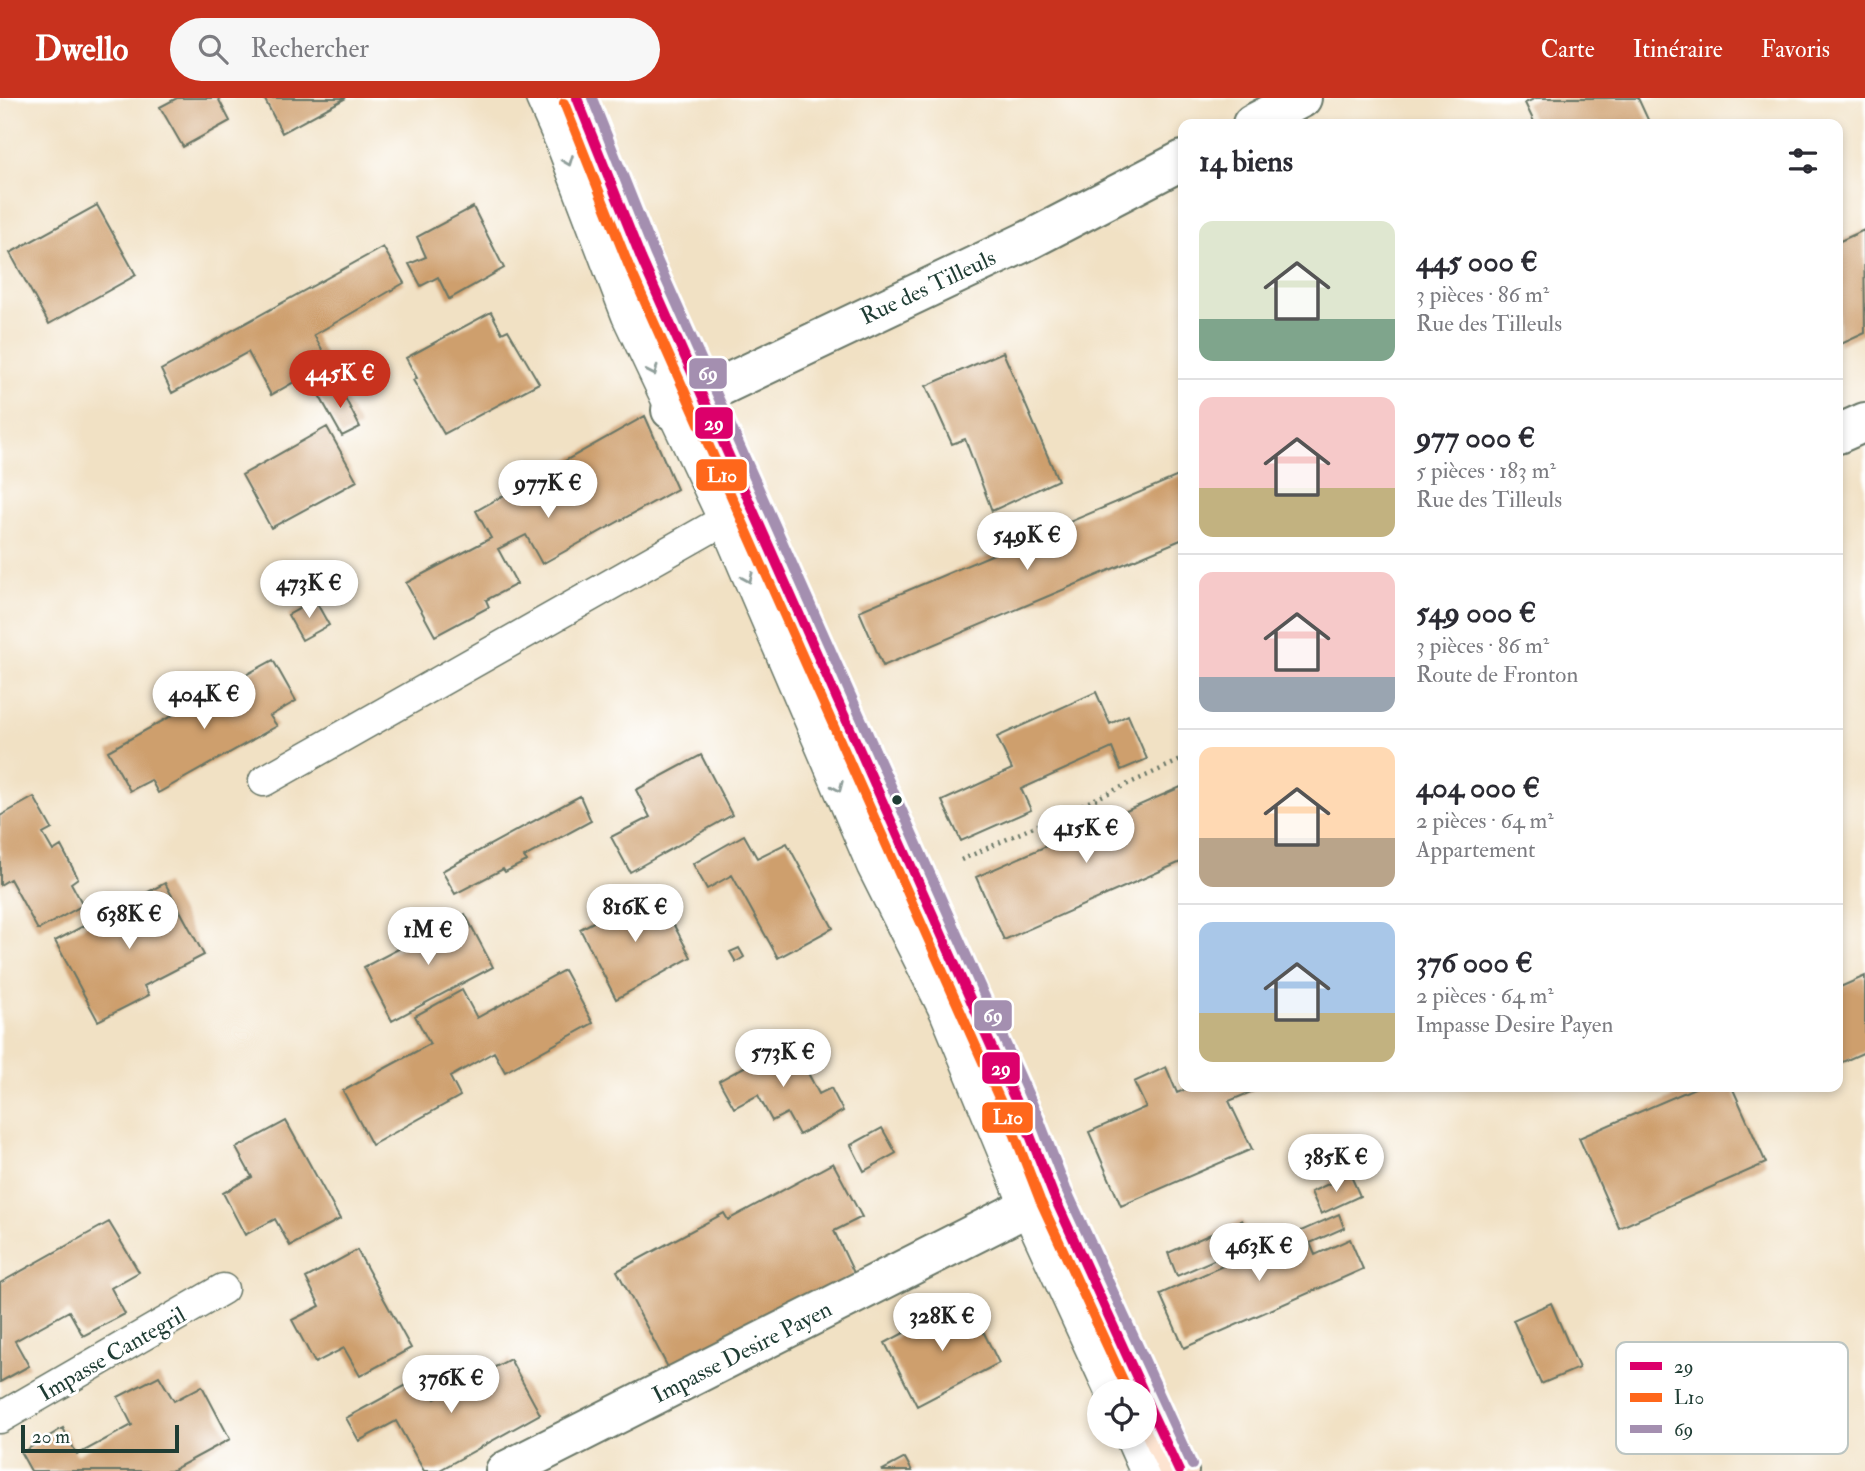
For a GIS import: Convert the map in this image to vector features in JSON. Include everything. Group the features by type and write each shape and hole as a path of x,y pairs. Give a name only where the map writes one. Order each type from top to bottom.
{"main road":[{"path":"577,98 640,258 686,403 918,882 1024,1120 1040,1201 1136,1379"},
{"path":"1157,1422 1179,1471"}],"street":[{"path":"1262,119 1303,98"},
{"name":"Rue des Tilleuls","path":"686,403 1029,240 1178,163"},
{"path":"1843,432 1865,422"},
{"name":"Impasse Desire Payen","path":"506,1471 1040,1201"}],"lane":[{"path":"541,98 627,316 686,403"},
{"path":"264,781 737,513 872,866 1040,1201 1106,1379"},
{"name":"Impasse Cantegril","path":"0,1418 223,1289"},
{"path":"1135,1449 1145,1471"}],"path":[{"path":"918,882 960,860 1178,761"}],"building":[{"path":"177,98 218,98 230,121 183,147 160,107"},
{"path":"264,98 346,98 282,133"},
{"path":"1536,98 1638,98 1648,119 1533,119 1525,103"},
{"path":"97,205 136,275 49,324 10,253"},
{"path":"473,207 504,268 449,299 438,277 421,286 409,264 426,257 417,237"},
{"path":"1864,230 1865,333 1843,343 1843,240"},
{"path":"383,247 404,283 314,335 329,362 271,395 248,352 172,393 161,370"},
{"path":"491,312 502,333 508,330 539,383 444,434 413,380 417,378 406,358"},
{"path":"1003,352 1058,480 992,511 965,439 952,444 926,386"},
{"path":"338,384 360,427 342,436 319,395"},
{"path":"645,416 677,489 542,564 526,535 498,549 517,584 486,600 489,607 435,636 406,583 491,538 476,511"},
{"path":"327,427 357,481 271,528 242,475"},
{"path":"1178,476 1178,541 883,666 859,611"},
{"path":"315,600 329,625 302,640 288,615"},
{"path":"273,660 296,701 270,716 277,726 158,793 151,780 130,791 108,751"},
{"path":"1096,692 1110,724 1128,715 1147,759 1121,770 1112,748 1021,789 1031,810 961,841 942,801 1012,769 997,737"},
{"path":"701,755 732,815 630,872 611,837 650,817 636,790"},
{"path":"1178,788 1178,863 1004,940 976,877"},
{"path":"580,796 591,821 524,857 527,861 505,872 503,869 455,894 442,871"},
{"path":"34,797 52,829 43,834 53,851 61,846 78,878 71,883 83,905 38,930 10,879 0,885 0,816"},
{"path":"744,835 757,858 787,843 833,928 778,958 732,875 707,889 693,864"},
{"path":"165,883 204,955 144,986 149,995 98,1021 55,941"},
{"path":"655,890 691,957 616,999 580,929"},
{"path":"465,914 493,967 392,1021 364,967"},
{"path":"739,948 744,957 736,962 730,952"},
{"path":"564,970 593,1023 505,1072 494,1052 450,1077 460,1096 372,1145 343,1091 430,1044 415,1016 462,990 477,1018"},
{"path":"1865,976 1865,1052 1843,1062 1843,986"},
{"path":"791,1041 819,1094 831,1088 843,1111 799,1135 787,1113 772,1121 758,1095 734,1108 719,1081"},
{"path":"1166,1067 1177,1093 1251,1092 1229,1101 1252,1149 1121,1206 1089,1132 1146,1107 1134,1082"},
{"path":"1685,1092 1734,1092 1766,1163 1619,1228 1579,1138"},
{"path":"286,1121 340,1219 290,1246 275,1219 245,1235 223,1193 252,1177 236,1148"},
{"path":"882,1128 896,1153 864,1171 851,1145"},
{"path":"833,1163 862,1217 834,1231 855,1275 672,1375 617,1271 724,1213 728,1220"},
{"path":"1350,1174 1360,1196 1321,1214 1311,1192"},
{"path":"1339,1214 1344,1228 1310,1243 1315,1255 1350,1239 1363,1269 1184,1348 1160,1294"},
{"path":"1242,1220 1253,1243 1177,1276 1168,1253"},
{"path":"109,1222 139,1272 111,1288 125,1314 83,1336 69,1311 15,1341 29,1366 0,1382 0,1283"},
{"path":"357,1250 411,1348 360,1376 344,1348 315,1363 292,1320 320,1306 306,1278"},
{"path":"967,1299 999,1363 917,1406 885,1343"},
{"path":"1551,1303 1579,1368 1541,1384 1513,1320"},
{"path":"510,1359 540,1414 438,1471 424,1471 396,1421 359,1441 346,1418 423,1376 435,1399"},
{"path":"159,1376 174,1401 202,1386 230,1439 171,1471 31,1471 21,1453 63,1428 77,1455 132,1425 118,1397"},
{"path":"905,1458 912,1471 881,1471"}],"transit line":[{"name":"29","path":"577,98 641,258 1024,1120 1053,1194 1138,1379"},
{"name":"69","path":"592,98 654,253 1037,1114 1066,1189 1153,1379"},
{"name":"L10","path":"564,103 628,264 1011,1125 1040,1200 1122,1379"},
{"name":"69","path":"1157,1389 1192,1465"},
{"name":"29","path":"1157,1424 1179,1471"}]}
